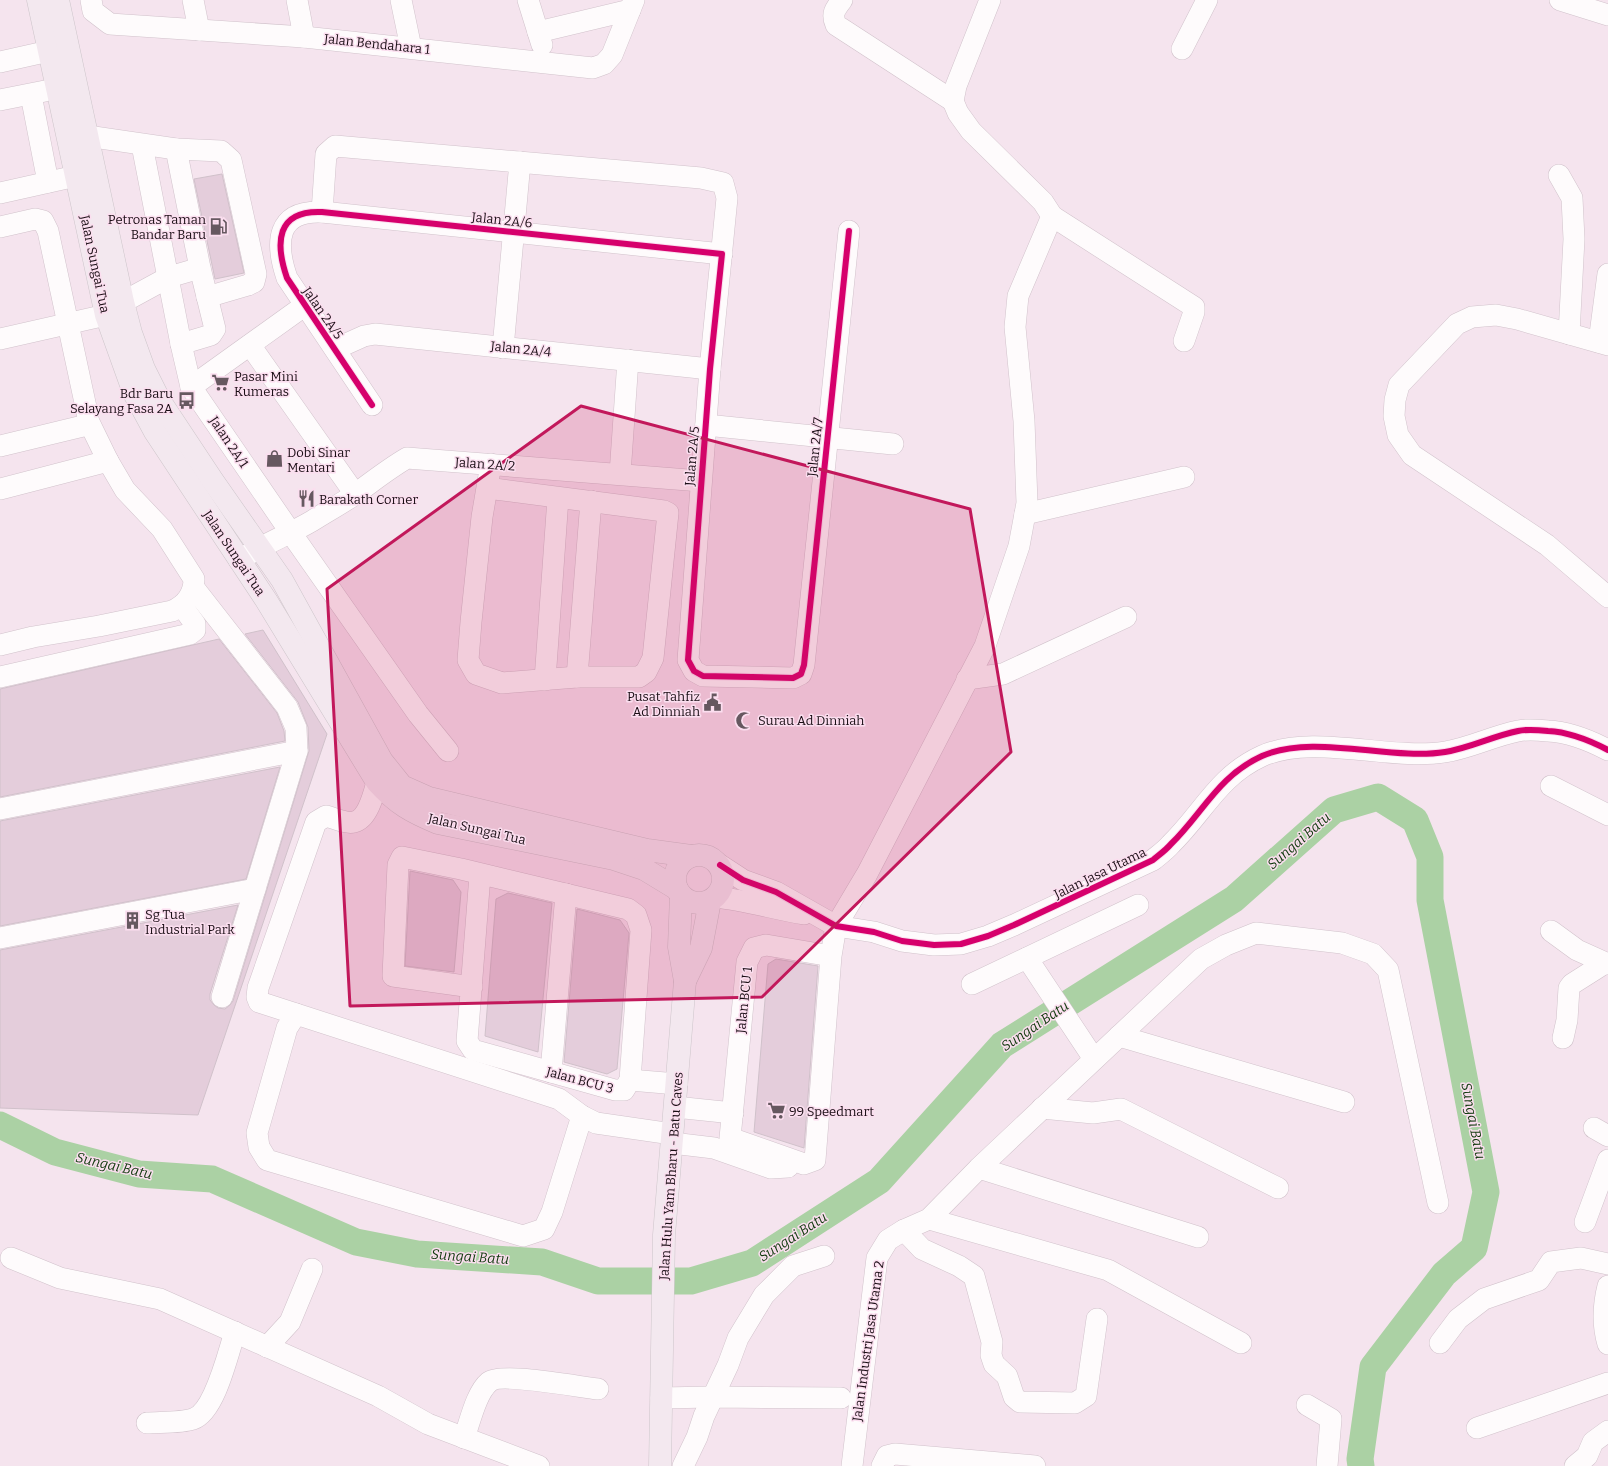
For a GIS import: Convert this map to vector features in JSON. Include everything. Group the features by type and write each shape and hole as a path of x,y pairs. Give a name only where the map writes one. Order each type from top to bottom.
{"main road":[{"name":"Jalan Sungai Tua","path":"38,0 106,315 134,393 151,425 251,578 377,782 389,795 412,812 438,823 614,859 644,869 679,892"},
{"name":"Jalan Sungai Tua","path":"58,0 131,333 144,369 160,401 282,580 382,761 402,786 429,798 647,850 691,856"},
{"path":"699,854 707,855 720,865 724,878 723,885 713,899 694,903 679,892 675,881 677,869 684,859 691,856 699,854"},
{"name":"Jalan Hulu Yam Bharu - Batu Caves","path":"660,1466 664,1235 685,981 679,947 679,892"},
{"name":"Jalan Hulu Yam Bharu - Batu Caves","path":"685,981 701,948 713,899"}],"street":[{"name":"Jalan Bendahara 1","path":"91,0 93,11 110,24 304,37 594,68 604,64 612,55 632,5"},
{"path":"193,0 199,30"},
{"path":"297,0 304,37"},
{"path":"402,0 411,48"},
{"path":"528,0 547,63"},
{"path":"842,0 834,12 833,18 836,25 953,101"},
{"path":"990,0 956,86 953,101 958,113 970,131 1043,202 1052,216 1194,308 1184,341"},
{"path":"1182,49 1207,0"},
{"path":"1560,0 1608,15"},
{"path":"538,32 632,5"},
{"path":"0,62 49,50"},
{"path":"0,100 32,95 57,88"},
{"path":"32,95 48,182"},
{"path":"87,136 176,149 221,151 231,160 256,274 254,282 206,297"},
{"name":"Jalan 2A/1","path":"142,145 181,344 192,387 291,533 418,714 448,751"},
{"path":"322,212 326,154 330,148 335,146 520,162 503,348"},
{"path":"176,149 206,297 215,329 211,335 181,344"},
{"name":"Jalan 2A/5","path":"520,162 702,178 723,183 727,198 710,369 688,660"},
{"path":"0,192 76,176"},
{"path":"1559,176 1572,198 1573,212 1574,239 1569,334"},
{"name":"Jalan 2A/6","path":"284,226 290,219 296,216 313,212 322,212 722,254"},
{"path":"831,956 836,926 867,874 985,646 1018,546 1027,503 1024,421 1015,328 1018,296 1052,216"},
{"path":"0,227 35,220 43,221 48,230 88,420 108,461 125,490 162,529 194,579 194,588 182,606 172,611 132,620 33,637 0,645"},
{"name":"Jalan 2A/5","path":"284,226 280,240 283,265 292,288 335,349 372,406"},
{"name":"Jalan 2A/7","path":"688,660 694,671 704,676 793,678 801,674 804,665 849,231"},
{"path":"124,302 168,278 200,268"},
{"path":"1608,274 1604,344 1496,315 1472,317 1457,324 1398,385 1394,416 1398,435 1412,455 1547,545 1608,597"},
{"path":"192,387 304,306"},
{"path":"0,339 106,315"},
{"name":"Jalan 2A/4","path":"335,349 364,336 374,334 710,369"},
{"path":"250,345 355,494"},
{"path":"620,474 628,360"},
{"path":"0,446 83,426 88,420"},
{"path":"706,425 893,444"},
{"name":"Jalan 2A/2","path":"251,578 264,555 291,533 355,494 380,474 407,458 701,481"},
{"path":"0,489 108,461"},
{"path":"488,488 664,511 668,513 653,658 646,672 639,677 577,677 502,684 476,674 468,660 482,517 491,464"},
{"path":"1025,514 1184,476"},
{"path":"545,680 558,498"},
{"path":"577,677 591,501"},
{"name":"Jalan 2A/2","path":"239,560 264,555"},
{"path":"662,581 694,579"},
{"path":"194,588 287,708 296,728 297,751 222,997"},
{"path":"0,677 190,634 195,630 195,624 182,606"},
{"path":"967,679 1003,674 1126,617"},
{"name":"Jalan Jasa Utama","path":"720,865 743,880 776,892 814,915 836,926 874,932 902,941 934,945 961,944 988,936 1022,922 1153,860 1172,844 1213,793 1229,777 1261,756 1280,750 1315,748 1416,753 1445,752 1519,730 1549,731 1568,734 1588,740 1608,750"},
{"path":"0,809 297,751"},
{"path":"377,782 371,806 357,821 349,822 326,816 316,822 258,988 257,997 260,1002 559,1099 582,1116 596,1123 714,1148 771,1168 788,1167"},
{"path":"1551,786 1608,816"},
{"path":"472,988 392,976 398,865 402,857 480,875"},
{"name":"Jalan BCU 3","path":"480,875 566,894 628,909 636,915 641,930 630,1080 624,1090 616,1090 473,1050 467,1041 480,875"},
{"path":"0,938 255,890"},
{"path":"551,1072 566,894"},
{"name":"Jalan Jasa Utama","path":"713,899 739,900 774,909 814,915"},
{"path":"972,984 1138,905"},
{"path":"1551,931 1577,950 1606,963"},
{"path":"1241,1343 1108,1270 929,1219 979,1168 1201,959 1226,945 1256,933 1342,943 1373,954 1388,970 1438,1202"},
{"name":"Jalan BCU 1","path":"766,945 831,956 815,1160 804,1164 730,1138 747,962 754,948 766,945"},
{"path":"1027,958 1094,1059"},
{"path":"1563,1038 1567,1020 1569,988 1572,984 1606,963"},
{"path":"296,1014 287,1028 257,1133 259,1148 267,1160 523,1236 544,1229 552,1212 582,1116"},
{"path":"1119,1036 1344,1102"},
{"path":"630,1080 677,1084"},
{"path":"675,1107 732,1113"},
{"path":"1042,1108 1093,1113 1121,1109 1278,1188"},
{"path":"1585,1222 1608,1160"},
{"path":"979,1168 1198,1237"},
{"name":"Jalan Industri Jasa Utama 2","path":"852,1466 877,1258 888,1240 904,1230 929,1219"},
{"path":"904,1230 922,1249 959,1266 974,1276 992,1342 991,1355 994,1364 1007,1376 1014,1396 1020,1402 1075,1403 1086,1396 1097,1319"},
{"path":"683,1466 697,1438 712,1397 741,1332 764,1295 793,1266 824,1256"},
{"path":"11,1258 60,1278 160,1299 378,1396 428,1424 539,1466"},
{"path":"1440,1343 1458,1319 1484,1300 1539,1280 1551,1262 1581,1258 1608,1264"},
{"path":"267,1347 290,1322 312,1269"},
{"path":"1608,1286 1604,1309 1604,1331 1608,1344"},
{"path":"147,1423 193,1419 202,1412 211,1401 235,1332"},
{"path":"464,1438 482,1390 490,1381 508,1378 598,1389"},
{"path":"1477,1428 1608,1383"},
{"path":"662,1398 841,1398"},
{"path":"1307,1405 1330,1419 1327,1466"},
{"path":"1575,1466 1587,1456 1593,1442 1608,1432"},
{"path":"882,1466 887,1456 896,1454 1035,1466"}],"highlighted area":[{"path":"581,406 970,509 1011,752 762,997 350,1006 327,589"}],"building":[{"name":"Petronas Taman Bandar Baru","path":"222,174 244,273 215,279 194,179"},
{"path":"263,630 327,734 198,1115 0,1108 0,950 238,905 210,994 210,1000 218,1008 225,1009 233,1001 309,751 308,727 298,702 245,634"},
{"path":"219,639 277,713 284,731 285,741 0,797 0,689"},
{"path":"280,767 246,879 0,926 0,821"},
{"path":"410,871 453,880 461,892 454,972 405,966"},
{"path":"508,893 552,903 538,1052 485,1036 496,899"},
{"path":"577,909 620,920 629,933 617,1069 607,1074 564,1062"},
{"path":"776,959 818,966 804,1148 754,1132 768,964"}],"waterway":[{"name":"Sungai Batu","path":"0,1125 55,1152 139,1174 212,1179 356,1242 417,1254 542,1262 598,1281 691,1281 752,1263 879,1181 1002,1045 1234,899 1334,810 1378,797 1415,820 1430,857 1430,900 1486,1192 1474,1248 1444,1274 1373,1367 1360,1459 1361,1466"}],"cycle path":[{"path":"372,405 287,278 281,253 281,241 283,231 288,223 295,217 307,213 322,212 722,254 710,369 688,660 694,671 703,676 793,678 801,674 804,665 849,231"},
{"path":"720,865 743,880 776,892 836,926 874,932 902,941 934,945 961,944 988,936 1014,925 1153,860 1182,832 1222,784 1247,764 1262,756 1283,750 1305,747 1328,747 1423,754 1445,752 1522,730 1537,730 1572,735 1608,750"}],"place":[{"name":"Petronas Taman Bandar Baru","path":"219,226"},
{"name":"Pasar Mini Kumeras","path":"221,383"},
{"name":"Bdr Baru Selayang Fasa 2A","path":"186,400"},
{"name":"Dobi Sinar Mentari","path":"274,459"},
{"name":"Barakath Corner","path":"306,499"},
{"name":"Pusat Tahfiz Ad Dinniah","path":"713,703"},
{"name":"Surau Ad Dinniah","path":"745,720"},
{"name":"Sg Tua Industrial Park","path":"132,921"},
{"name":"99 Speedmart","path":"776,1111"}]}
